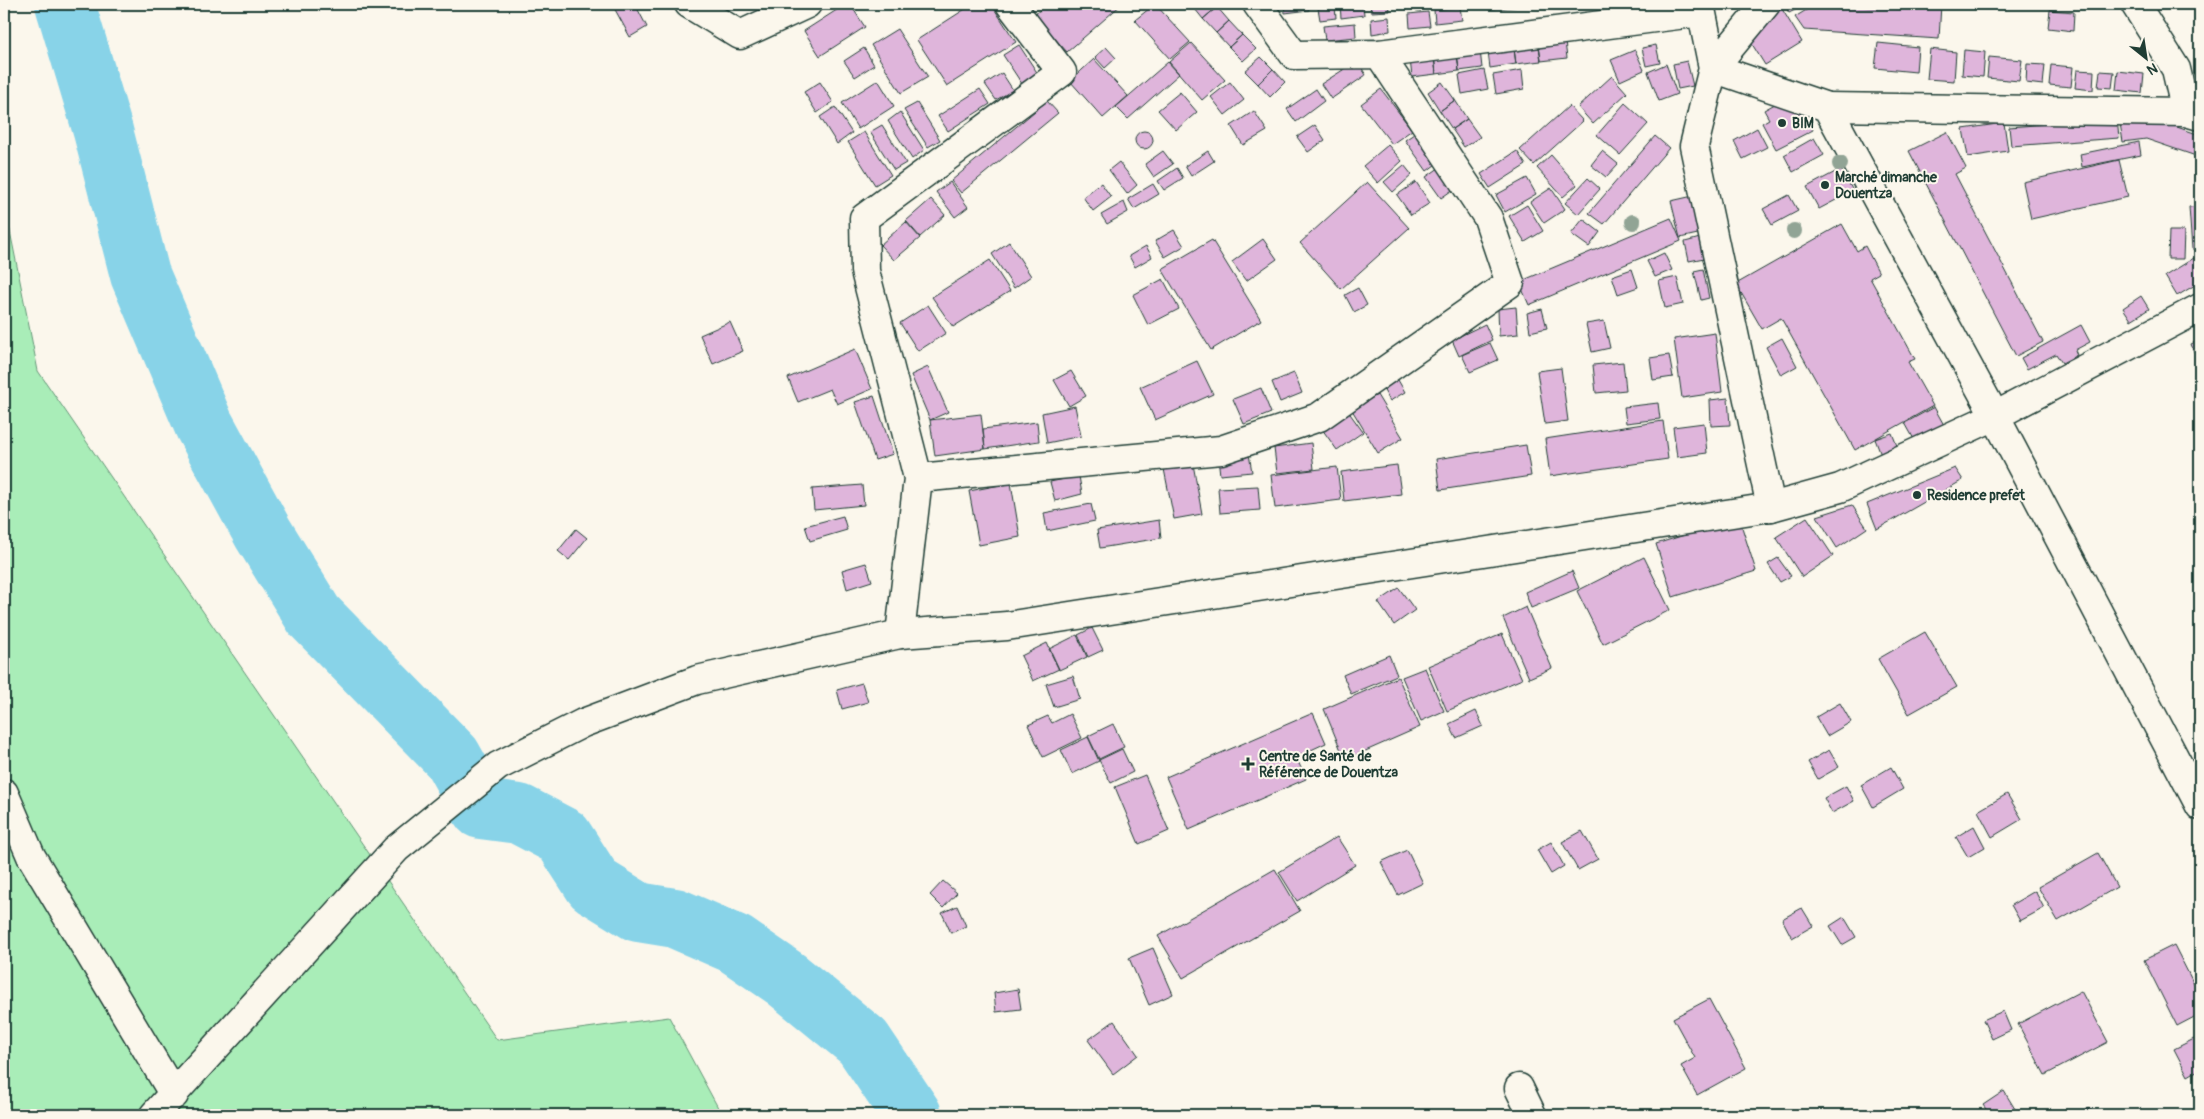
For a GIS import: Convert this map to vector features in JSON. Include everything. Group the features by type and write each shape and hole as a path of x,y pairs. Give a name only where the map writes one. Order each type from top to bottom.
{"street":[{"path":"688,4 740,35 807,4"},
{"path":"900,634 918,478 864,271 864,218 1062,72 1010,4"},
{"path":"1257,4 1294,55 1379,54 1700,8 1713,68 1694,146 1771,507"},
{"path":"1713,68 1766,4"},
{"path":"1713,68 1827,107 2193,114 2176,69 2135,4"},
{"path":"918,478 1221,450 1319,418 1510,283 1488,218 1379,54"},
{"path":"1827,107 1995,416 2200,806"},
{"path":"154,1115 396,849 498,766 583,723 697,680 900,634 1007,626 1771,507 1840,488 1995,416 2200,308"},
{"path":"4,792 31,856 174,1095"},
{"path":"1519,1088 1532,1115"}],"green space":[{"path":"4,201 38,371 497,1040 669,1017 722,1115 4,1115"}],"building":[{"path":"612,4 635,4 647,27 630,37"},
{"path":"846,4 850,4 865,27 820,56 804,31"},
{"path":"973,4 991,4 1016,42 947,86 917,40"},
{"path":"1047,4 1122,4 1067,52 1034,15"},
{"path":"1155,4 1190,42 1170,59 1135,20"},
{"path":"1191,4 1214,4 1217,7 1203,19"},
{"path":"1284,4 1308,4 1309,10 1285,13"},
{"path":"1340,4 1363,4 1364,15 1341,18"},
{"path":"1370,4 1389,4 1390,11 1371,12"},
{"path":"1403,4 1428,4 1428,6 1403,9"},
{"path":"1492,4 1541,4 1493,9"},
{"path":"1779,4 1802,42 1765,65 1747,36"},
{"path":"1784,4 1799,4 1801,7 1789,13"},
{"path":"1816,4 1830,4 1834,9 1841,5 1900,9 1900,4 1941,4 1939,39 1804,30 1795,17"},
{"path":"1335,6 1336,18 1320,20 1318,8"},
{"path":"1217,7 1229,21 1216,33 1203,19"},
{"path":"1460,7 1462,20 1435,23 1434,10"},
{"path":"2050,10 2074,12 2073,31 2048,28"},
{"path":"1428,12 1430,26 1410,28 1409,14"},
{"path":"1389,17 1390,31 1372,34 1371,19"},
{"path":"1229,21 1242,35 1229,47 1216,33"},
{"path":"1355,23 1356,37 1325,40 1323,26"},
{"path":"897,29 928,77 901,93 871,45"},
{"path":"1242,35 1256,49 1243,61 1229,47"},
{"path":"1565,42 1567,58 1541,61 1539,46"},
{"path":"1191,43 1225,80 1202,100 1169,62"},
{"path":"1878,43 1918,47 1916,72 1875,68"},
{"path":"1019,45 1040,77 1024,87 1003,55"},
{"path":"1656,45 1660,63 1646,66 1642,48"},
{"path":"1539,46 1541,61 1516,64 1514,49"},
{"path":"1106,47 1116,58 1105,68 1095,57"},
{"path":"864,48 874,65 855,77 844,61"},
{"path":"1514,49 1516,64 1490,68 1488,52"},
{"path":"1930,49 1956,52 1954,81 1927,79"},
{"path":"1480,50 1482,68 1459,71 1457,53"},
{"path":"1635,50 1644,70 1620,81 1611,60"},
{"path":"1964,50 1985,52 1983,77 1962,75"},
{"path":"1457,53 1459,71 1436,74 1434,56"},
{"path":"1434,56 1436,74 1412,77 1410,59"},
{"path":"1261,57 1273,69 1258,84 1245,71"},
{"path":"1989,57 2022,60 2019,81 1987,78"},
{"path":"1094,59 1128,96 1103,118 1070,81"},
{"path":"1357,61 1366,75 1331,99 1321,84"},
{"path":"1687,61 1693,86 1678,89 1673,64"},
{"path":"1168,62 1179,74 1128,119 1116,107"},
{"path":"1666,64 1677,94 1659,101 1648,72"},
{"path":"2027,64 2045,65 2043,85 2026,83"},
{"path":"2051,65 2073,67 2071,87 2049,85"},
{"path":"1273,69 1285,82 1270,97 1258,84"},
{"path":"1484,70 1488,89 1462,94 1459,75"},
{"path":"1522,70 1524,89 1496,94 1493,75"},
{"path":"2077,70 2094,71 2093,90 2075,88"},
{"path":"2100,71 2114,72 2112,88 2098,87"},
{"path":"2118,71 2144,74 2142,93 2116,90"},
{"path":"1002,73 1013,90 996,100 985,84"},
{"path":"1612,76 1627,93 1593,124 1578,107"},
{"path":"878,80 894,106 858,129 842,103"},
{"path":"820,82 833,102 817,113 804,92"},
{"path":"1230,82 1244,100 1225,115 1211,97"},
{"path":"1442,82 1455,100 1440,111 1428,92"},
{"path":"980,89 990,104 948,131 938,116"},
{"path":"1316,89 1324,101 1296,122 1287,109"},
{"path":"1381,89 1412,130 1392,144 1361,104"},
{"path":"1180,92 1197,112 1176,130 1158,110"},
{"path":"1784,99 1789,109 1799,103 1813,130 1776,149 1762,123 1769,119 1764,110"},
{"path":"1455,100 1467,119 1452,129 1440,111"},
{"path":"1047,101 1058,113 961,193 951,181"},
{"path":"917,103 940,140 928,147 904,110"},
{"path":"1625,103 1648,124 1620,155 1597,135"},
{"path":"1569,106 1583,121 1534,165 1520,150"},
{"path":"835,107 852,133 837,144 820,117"},
{"path":"1254,111 1267,131 1243,145 1231,126"},
{"path":"900,112 924,150 912,159 888,121"},
{"path":"2151,118 2200,135 2200,145 2196,156 2146,139 2123,142 2120,123"},
{"path":"1467,119 1480,137 1464,147 1452,129"},
{"path":"2117,119 2119,138 2011,146 2009,127"},
{"path":"2004,123 2008,151 1968,157 1963,129"},
{"path":"882,125 906,163 894,170 870,132"},
{"path":"1315,125 1325,140 1308,152 1297,137"},
{"path":"1423,128 1444,158 1427,171 1405,140"},
{"path":"1757,128 1767,147 1743,159 1734,141"},
{"path":"1144,131 1150,134 1153,140 1150,146 1144,149 1138,146 1135,140 1138,134"},
{"path":"864,132 891,175 875,185 848,142"},
{"path":"1947,132 1966,168 1955,174 2043,342 2016,356 1909,151"},
{"path":"1655,136 1669,148 1604,224 1589,213"},
{"path":"1814,138 1824,155 1793,172 1784,155"},
{"path":"2139,142 2141,155 2082,167 2080,154"},
{"path":"1388,145 1402,161 1378,183 1363,166"},
{"path":"1163,151 1173,164 1154,177 1145,164"},
{"path":"1208,151 1214,161 1191,176 1185,166"},
{"path":"1517,151 1526,165 1490,188 1481,174"},
{"path":"1602,151 1618,164 1606,177 1591,165"},
{"path":"1551,155 1577,185 1563,197 1537,168"},
{"path":"2119,160 2128,197 2031,219 2023,182"},
{"path":"1119,162 1137,185 1127,194 1109,170"},
{"path":"1446,163 1461,184 1441,198 1426,177"},
{"path":"1404,165 1412,175 1393,192 1384,182"},
{"path":"1177,168 1183,178 1164,190 1158,181"},
{"path":"1841,169 1853,191 1819,209 1807,187"},
{"path":"1527,178 1536,194 1505,212 1496,195"},
{"path":"1588,178 1600,189 1578,214 1565,203"},
{"path":"950,182 968,207 955,217 936,192"},
{"path":"1367,182 1409,228 1341,289 1300,243"},
{"path":"1416,182 1430,203 1411,215 1397,195"},
{"path":"1101,183 1111,197 1093,211 1083,197"},
{"path":"1153,184 1159,194 1134,209 1128,199"},
{"path":"1551,188 1565,209 1544,223 1530,202"},
{"path":"1789,195 1798,211 1772,225 1763,209"},
{"path":"1693,196 1702,233 1680,238 1671,201"},
{"path":"931,199 945,215 920,237 906,221"},
{"path":"1124,202 1128,212 1107,224 1101,215"},
{"path":"1527,205 1543,231 1525,242 1509,216"},
{"path":"2200,206 2200,248 2192,249 2189,207"},
{"path":"1671,218 1681,241 1529,305 1519,282"},
{"path":"1583,219 1600,232 1589,247 1571,234"},
{"path":"906,222 920,238 894,260 880,245"},
{"path":"1842,224 1857,251 1865,246 1879,273 1870,278 1915,359 1908,362 1933,406 1855,450 1781,318 1762,329 1736,284"},
{"path":"1174,230 1184,246 1165,257 1155,241"},
{"path":"2169,231 2184,231 2183,259 2168,259"},
{"path":"1700,238 1704,258 1689,261 1685,242"},
{"path":"1263,239 1277,259 1246,281 1232,262"},
{"path":"1212,240 1261,320 1211,350 1162,269"},
{"path":"1009,242 1031,276 1014,288 992,254"},
{"path":"1146,246 1152,257 1135,267 1129,256"},
{"path":"1664,253 1672,270 1655,277 1647,261"},
{"path":"2194,258 2200,269 2200,282 2177,296 2165,276"},
{"path":"990,260 1010,291 953,327 932,297"},
{"path":"1632,269 1638,287 1618,294 1612,276"},
{"path":"1703,269 1709,298 1701,300 1694,271"},
{"path":"1677,277 1683,304 1665,308 1659,281"},
{"path":"1163,279 1179,309 1148,325 1133,295"},
{"path":"1358,288 1367,305 1354,312 1345,295"},
{"path":"2141,296 2149,309 2131,320 2123,308"},
{"path":"928,305 946,333 918,351 900,323"},
{"path":"1516,307 1518,334 1499,336 1498,309"},
{"path":"1542,309 1547,328 1530,332 1527,313"},
{"path":"1604,321 1610,348 1592,352 1586,324"},
{"path":"730,322 743,351 713,364 700,335"},
{"path":"1485,324 1492,340 1459,356 1452,340"},
{"path":"2081,325 2090,342 2075,350 2077,355 2062,363 2056,354 2027,369 2021,358"},
{"path":"1715,333 1722,392 1682,398 1674,339"},
{"path":"1782,338 1797,366 1781,375 1766,347"},
{"path":"2200,340 2200,367 2191,344"},
{"path":"1490,343 1498,360 1470,372 1462,355"},
{"path":"855,349 872,389 837,404 830,389 798,402 788,378"},
{"path":"1669,355 1673,377 1653,380 1650,358"},
{"path":"1197,361 1213,394 1155,420 1140,387"},
{"path":"1623,362 1626,390 1596,393 1593,365"},
{"path":"928,367 948,412 930,420 911,375"},
{"path":"1561,368 1568,421 1545,424 1537,371"},
{"path":"1071,371 1086,396 1069,406 1054,380"},
{"path":"1294,373 1302,393 1280,402 1272,382"},
{"path":"1398,380 1405,392 1390,401 1383,389"},
{"path":"1261,388 1271,413 1244,424 1233,399"},
{"path":"1377,395 1403,438 1378,453 1352,410"},
{"path":"874,396 893,454 875,460 855,402"},
{"path":"1728,398 1730,425 1711,426 1710,400"},
{"path":"1658,403 1660,419 1626,423 1624,407"},
{"path":"1075,406 1081,436 1047,443 1042,413"},
{"path":"1934,407 1944,425 1915,441 1905,423"},
{"path":"1348,411 1363,432 1337,450 1322,429"},
{"path":"981,414 985,449 935,456 930,420"},
{"path":"1663,421 1668,459 1550,476 1545,439"},
{"path":"1037,422 1039,441 985,449 983,429"},
{"path":"1704,423 1707,453 1677,457 1673,427"},
{"path":"1892,433 1901,456 1884,463 1875,439"},
{"path":"1311,443 1314,469 1277,473 1274,448"},
{"path":"1526,445 1531,476 1440,490 1436,459"},
{"path":"1249,454 1252,472 1220,475 1218,457"},
{"path":"1193,464 1202,514 1174,519 1164,469"},
{"path":"1397,465 1401,494 1344,501 1341,472"},
{"path":"1337,467 1341,500 1275,508 1271,475"},
{"path":"1955,468 1963,480 1877,529 1867,504"},
{"path":"1079,476 1082,494 1055,501 1050,482"},
{"path":"1011,483 1020,537 979,545 969,491"},
{"path":"862,485 864,505 814,510 812,489"},
{"path":"1258,486 1260,510 1220,513 1218,488"},
{"path":"1091,504 1095,521 1047,531 1044,513"},
{"path":"1852,505 1867,528 1837,548 1817,516"},
{"path":"843,516 847,530 810,541 805,526"},
{"path":"1807,517 1833,556 1802,577 1776,537"},
{"path":"1739,518 1756,571 1673,597 1656,544"},
{"path":"1159,520 1161,538 1100,548 1097,530"},
{"path":"576,529 587,538 569,560 558,551"},
{"path":"1644,557 1670,610 1603,644 1577,591"},
{"path":"1778,558 1791,576 1780,582 1768,564"},
{"path":"866,563 872,581 847,589 842,570"},
{"path":"1572,571 1579,588 1531,608 1525,592"},
{"path":"1399,588 1415,610 1394,625 1378,602"},
{"path":"1526,607 1552,668 1529,678 1503,618"},
{"path":"1092,628 1103,650 1088,657 1078,635"},
{"path":"1925,632 1957,687 1909,714 1878,659"},
{"path":"1502,634 1522,679 1447,711 1428,666"},
{"path":"1077,635 1087,657 1059,670 1049,649"},
{"path":"1047,643 1059,669 1033,681 1021,656"},
{"path":"1389,655 1397,675 1351,694 1343,675"},
{"path":"1425,668 1444,711 1421,721 1402,677"},
{"path":"1073,676 1080,699 1054,707 1046,684"},
{"path":"1398,677 1420,727 1345,760 1324,709"},
{"path":"862,683 868,702 842,709 837,690"},
{"path":"1840,703 1851,722 1827,736 1816,717"},
{"path":"1476,711 1483,726 1456,738 1449,724"},
{"path":"1313,713 1326,743 1296,757 1306,779 1189,830 1166,777"},
{"path":"1070,714 1082,738 1043,757 1028,725 1048,716 1052,723"},
{"path":"1113,724 1124,747 1099,759 1088,736"},
{"path":"1088,737 1099,761 1072,774 1061,750"},
{"path":"1122,749 1133,772 1111,783 1099,760"},
{"path":"1829,750 1839,767 1818,779 1808,762"},
{"path":"1891,767 1903,789 1873,807 1861,785"},
{"path":"1145,775 1169,831 1139,844 1115,787"},
{"path":"1846,786 1854,801 1832,813 1824,798"},
{"path":"2007,794 2022,819 1992,837 1978,811"},
{"path":"1974,826 1985,847 1968,857 1956,837"},
{"path":"1582,831 1598,859 1578,870 1562,842"},
{"path":"1337,837 1355,865 1297,901 1279,872"},
{"path":"1551,842 1564,866 1551,874 1537,850"},
{"path":"1407,850 1423,883 1398,895 1381,862"},
{"path":"2098,853 2117,887 2058,921 2038,887"},
{"path":"1275,869 1300,911 1183,978 1158,936"},
{"path":"943,881 957,893 943,908 930,895"},
{"path":"2035,891 2044,908 2020,921 2011,905"},
{"path":"957,906 966,926 951,933 942,913"},
{"path":"1802,908 1813,926 1792,938 1782,919"},
{"path":"1844,917 1856,937 1842,945 1830,926"},
{"path":"2174,945 2200,996 2200,1014 2177,1026 2144,960"},
{"path":"1153,948 1173,994 1149,1005 1129,958"},
{"path":"1018,989 1021,1009 996,1012 994,993"},
{"path":"2081,991 2108,1042 2045,1075 2018,1024"},
{"path":"1709,999 1746,1068 1697,1095 1681,1066 1695,1058 1673,1018"},
{"path":"2003,1011 2011,1030 1992,1039 1983,1020"},
{"path":"1114,1021 1138,1055 1113,1074 1088,1040"},
{"path":"2200,1036 2200,1069 2188,1076 2174,1049"},
{"path":"2004,1091 2015,1109 2005,1115 1990,1115 1983,1105"},
{"path":"2090,1108 2094,1115 2074,1115"}],"waterway":[{"path":"65,4 103,131 140,275 204,425 263,533 314,616 452,757 481,809 519,814 563,837 594,885 638,912 675,918 735,944 786,979 863,1042 912,1115"}],"place":[{"name":"BIM","path":"1782,123"},
{"name":"Marché dimanche Douentza","path":"1825,185"},
{"name":"Residence prefet","path":"1917,495"},
{"name":"Centre de Santé de Référence de Douentza","path":"1248,764"}]}
